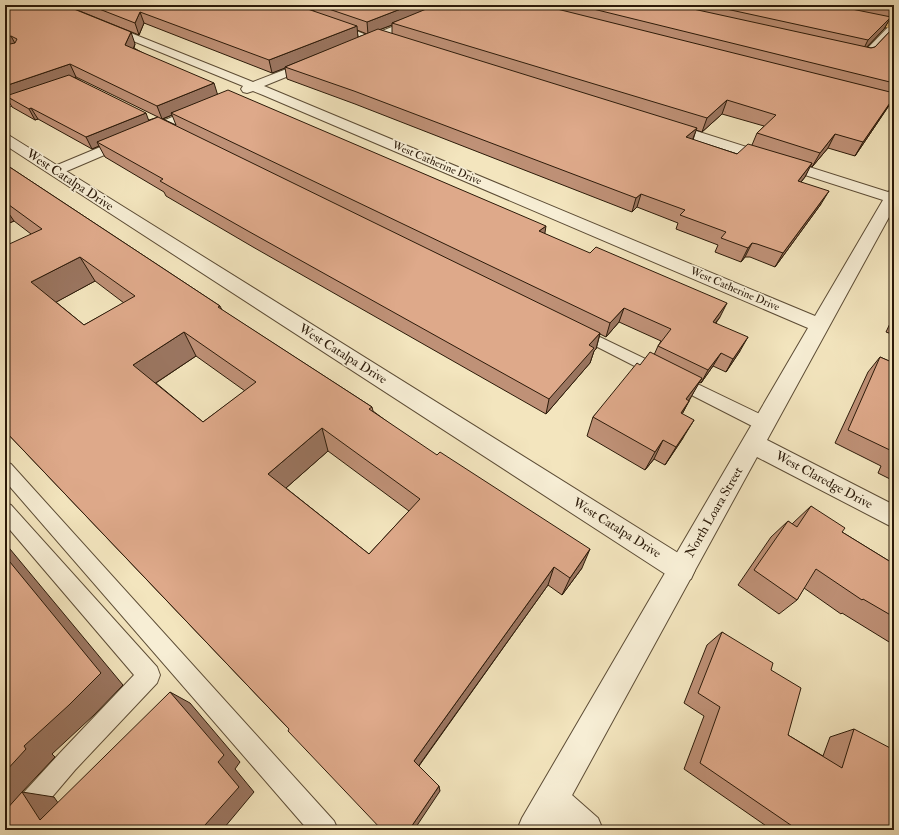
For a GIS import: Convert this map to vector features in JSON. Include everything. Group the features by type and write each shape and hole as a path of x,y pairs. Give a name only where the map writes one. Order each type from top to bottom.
{"main road":[{"path":"850,17 894,26"}],"street":[{"name":"West Catherine Drive","path":"53,5 253,86 820,325"},
{"path":"351,47 452,5"},
{"path":"377,37 395,40"},
{"path":"238,93 329,56"},
{"path":"54,171 210,105"},
{"path":"655,123 893,196"},
{"name":"West Catalpa Drive","path":"5,139 682,570"},
{"name":"North Loara Street","path":"534,830 893,196"},
{"name":"West Claredge Drive","path":"759,434 894,517"},
{"path":"552,800 586,830"}],"lane":[{"path":"332,25 377,37"},
{"path":"849,54 864,57 894,26"},
{"path":"5,105 40,93"},
{"path":"148,119 176,133"},
{"path":"570,328 759,434"},
{"path":"5,469 325,830"},
{"path":"5,510 149,675 67,762 7,830"}],"building":[{"path":"5,5 64,5 131,32 125,45 214,83 157,106 70,64 5,86 5,45 15,43 17,39 11,36 5,38"},
{"path":"89,5 296,5 357,26 269,60 140,12 135,23"},
{"path":"317,5 411,5 367,22"},
{"path":"436,5 541,5 894,93 894,97 863,142 835,134 820,153 757,133 776,115 727,100 707,118 392,23"},
{"path":"577,5 675,5 871,48 875,47 894,27 894,83"},
{"path":"708,5 832,5 891,17 868,40"},
{"path":"876,5 894,5 894,8"},
{"path":"378,29 697,128 686,137 737,154 748,144 812,163 798,181 829,191 783,253 752,243 748,248 721,238 726,232 680,215 685,210 641,194 636,198 354,91 285,67"},
{"path":"69,75 146,113 86,137 6,96"},
{"path":"228,90 546,226 539,231 590,253 596,247 727,303 713,322 748,337 733,359 721,353 708,370 658,346 671,329 624,308 610,323 171,113"},
{"path":"158,117 600,333 589,345 594,348 549,399 160,181 163,179 97,142"},
{"path":"5,164 220,306 218,307 372,407 369,409 437,455 440,452 590,549 570,578 554,567 414,761 439,786 409,830 382,830 288,731 289,729 5,431 5,246 42,229 5,202","holes":["80,257 135,296 84,325 31,282","184,332 256,382 203,422 133,365","322,428 420,499 369,554 268,474"]},
{"path":"650,352 702,378 686,399 689,401 681,413 694,420 676,447 663,440 655,452 593,417 637,363 640,365"},
{"path":"880,357 894,363 894,452 848,430"},
{"path":"811,506 845,528 842,532 894,564 894,617 863,599 862,600 816,569 797,600 754,570 788,521 797,527"},
{"path":"5,556 101,673 69,705 24,746 26,749 5,772"},
{"path":"722,632 773,663 771,670 801,688 788,735 842,768 854,729 894,750 894,830 798,830 700,763 720,707 698,693"},
{"path":"170,692 224,755 218,762 239,787 205,825 209,830 5,830 5,811 22,792 40,820"}]}
